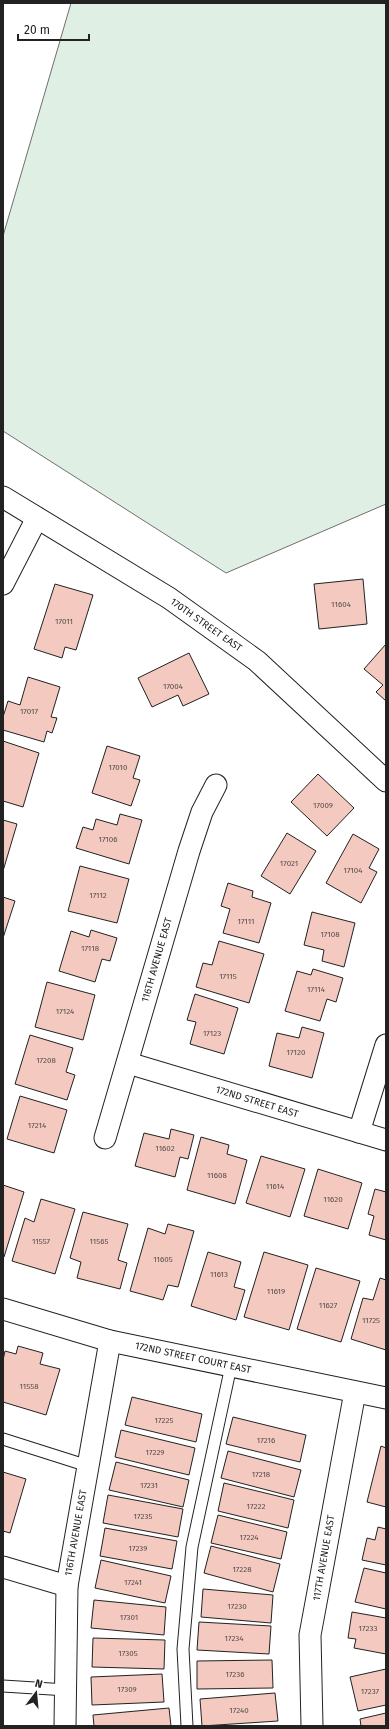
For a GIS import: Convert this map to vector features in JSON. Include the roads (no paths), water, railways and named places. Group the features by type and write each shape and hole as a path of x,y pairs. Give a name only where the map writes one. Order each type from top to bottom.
{"street":[{"name":"170TH STREET EAST","path":"3,497 169,598 257,661 386,781"},
{"path":"3,584 37,518"},
{"name":"116TH AVENUE EAST","path":"105,1138 189,851 202,812 216,785"},
{"path":"359,1132 386,1045"},
{"name":"172ND STREET EAST","path":"128,1063 386,1140"},
{"name":"172ND STREET COURT EAST","path":"3,1309 110,1341 386,1398"},
{"name":"116TH AVENUE EAST","path":"65,1726 67,1586 110,1341"},
{"name":"117TH AVENUE EAST","path":"312,1726 310,1635 355,1392"},
{"path":"3,1567 67,1586"}],"lane":[{"path":"187,1726 183,1649 192,1547 231,1366"},
{"path":"3,1439 88,1466"},
{"path":"3,1686 66,1690"}]}
